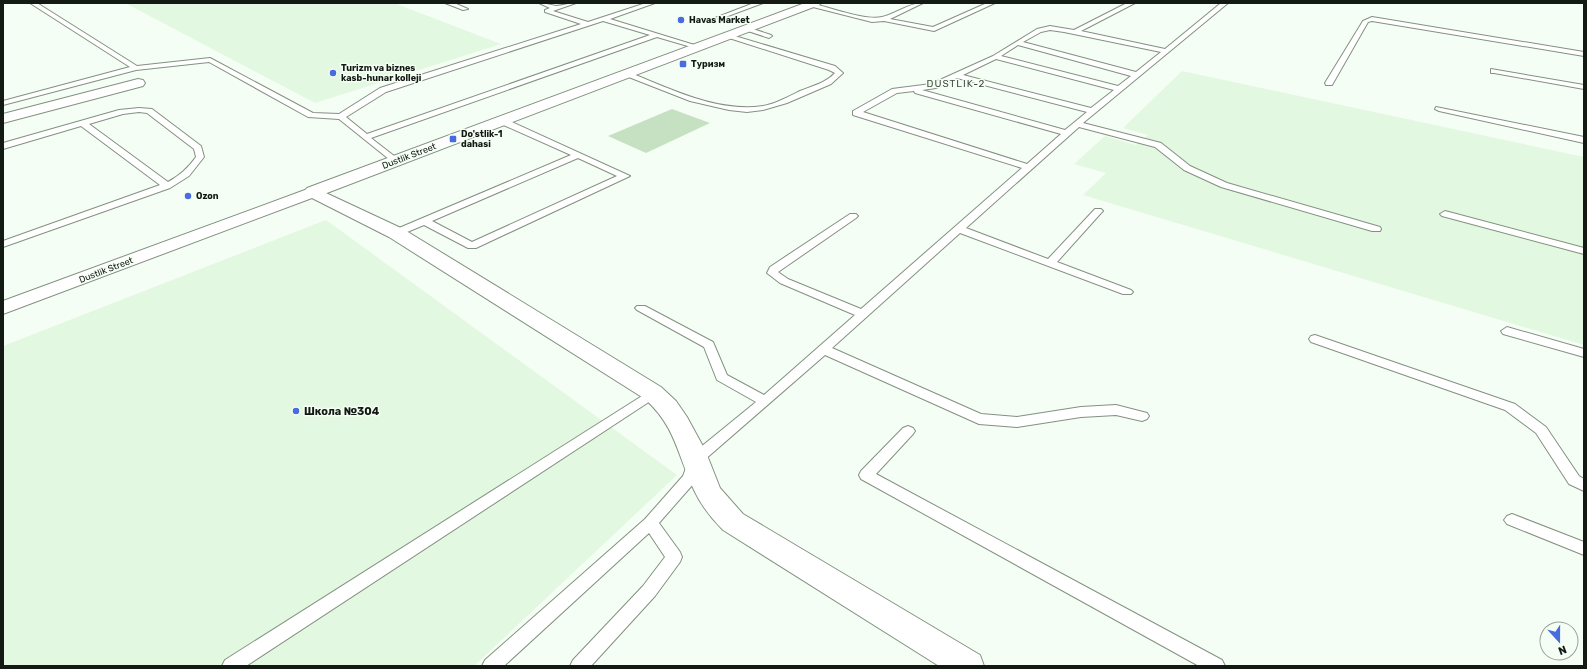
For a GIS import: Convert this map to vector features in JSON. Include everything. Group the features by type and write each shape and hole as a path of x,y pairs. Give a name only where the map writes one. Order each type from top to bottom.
{"street":[{"name":"Dustlik Street","path":"3,308 813,4"},
{"path":"3,119 138,82"},
{"path":"313,192 396,233 653,392 673,413 685,434 712,499 733,522 968,666"}],"lane":[{"path":"33,3 136,68"},
{"path":"448,3 465,9"},
{"path":"542,3 556,8"},
{"path":"573,3 547,11 588,24"},
{"path":"3,103 136,68 210,60 311,115 341,117 384,90 604,20 652,3"},
{"path":"718,18 760,3"},
{"path":"884,19 920,3"},
{"path":"813,4 867,20 884,19 934,29 992,3"},
{"path":"1075,32 1132,3"},
{"path":"491,666 650,523 690,478 696,459 765,401 1066,133 1225,3"},
{"path":"1329,83 1366,21 1372,19 1584,54"},
{"path":"604,20 698,47"},
{"path":"1029,167 856,113 895,92 930,87 995,57 1041,28 1047,27 1075,32 1166,52"},
{"path":"747,28 769,36"},
{"path":"365,137 656,35"},
{"path":"625,74 697,101 750,110 776,104 827,82 839,73 832,68 728,36"},
{"path":"1017,43 1137,75"},
{"path":"995,57 1120,89"},
{"path":"1494,71 1584,87"},
{"path":"956,75 1092,111"},
{"path":"911,89 1066,133"},
{"path":"1439,109 1584,140"},
{"path":"3,146 122,112 139,110 149,111 198,148 200,157 192,169 182,178 167,186 3,244"},
{"path":"341,117 394,161"},
{"path":"424,221 472,246 625,176 502,121"},
{"path":"84,124 167,186"},
{"path":"1077,124 1158,146 1168,151 1181,164 1200,176 1224,185 1376,229"},
{"path":"396,233 579,155"},
{"path":"1050,263 1098,211"},
{"path":"1445,214 1584,250"},
{"path":"853,216 774,268 772,273 784,281 862,314"},
{"path":"959,229 1070,272 1127,292"},
{"path":"641,308 709,345 722,376 765,401"},
{"path":"1507,331 1584,353"},
{"path":"1315,339 1510,406 1541,430 1574,480 1584,485"},
{"path":"823,349 979,419 1017,422 1081,412 1116,410 1142,416"},
{"path":"231,666 653,392"},
{"path":"908,431 866,475 1216,666"},
{"path":"1512,520 1584,549"},
{"path":"579,666 649,591 674,556 650,523"}],"shaded area":[{"name":"Turizm va biznes kasb-hunar kolleji","path":"125,3 394,3 501,44 315,103"},
{"path":"1182,71 1584,157 1584,345 1083,195 1106,173 1074,164 1105,136 1136,145 1148,135 1123,128"},
{"path":"672,109 710,123 646,153 608,136"},
{"name":"Школа №304","path":"326,220 677,475 474,666 3,666 3,346"}],"place":[{"name":"Havas Market","path":"681,20"},
{"name":"Туризм","path":"683,64"},
{"name":"Turizm va biznes kasb-hunar kolleji","path":"333,73"},
{"name":"Do'stlik-1 dahasi","path":"453,139"},
{"name":"Ozon","path":"188,196"},
{"name":"Школа №304","path":"296,411"}],"district":[{"name":"DUSTLIK-2","path":"956,83"}]}
